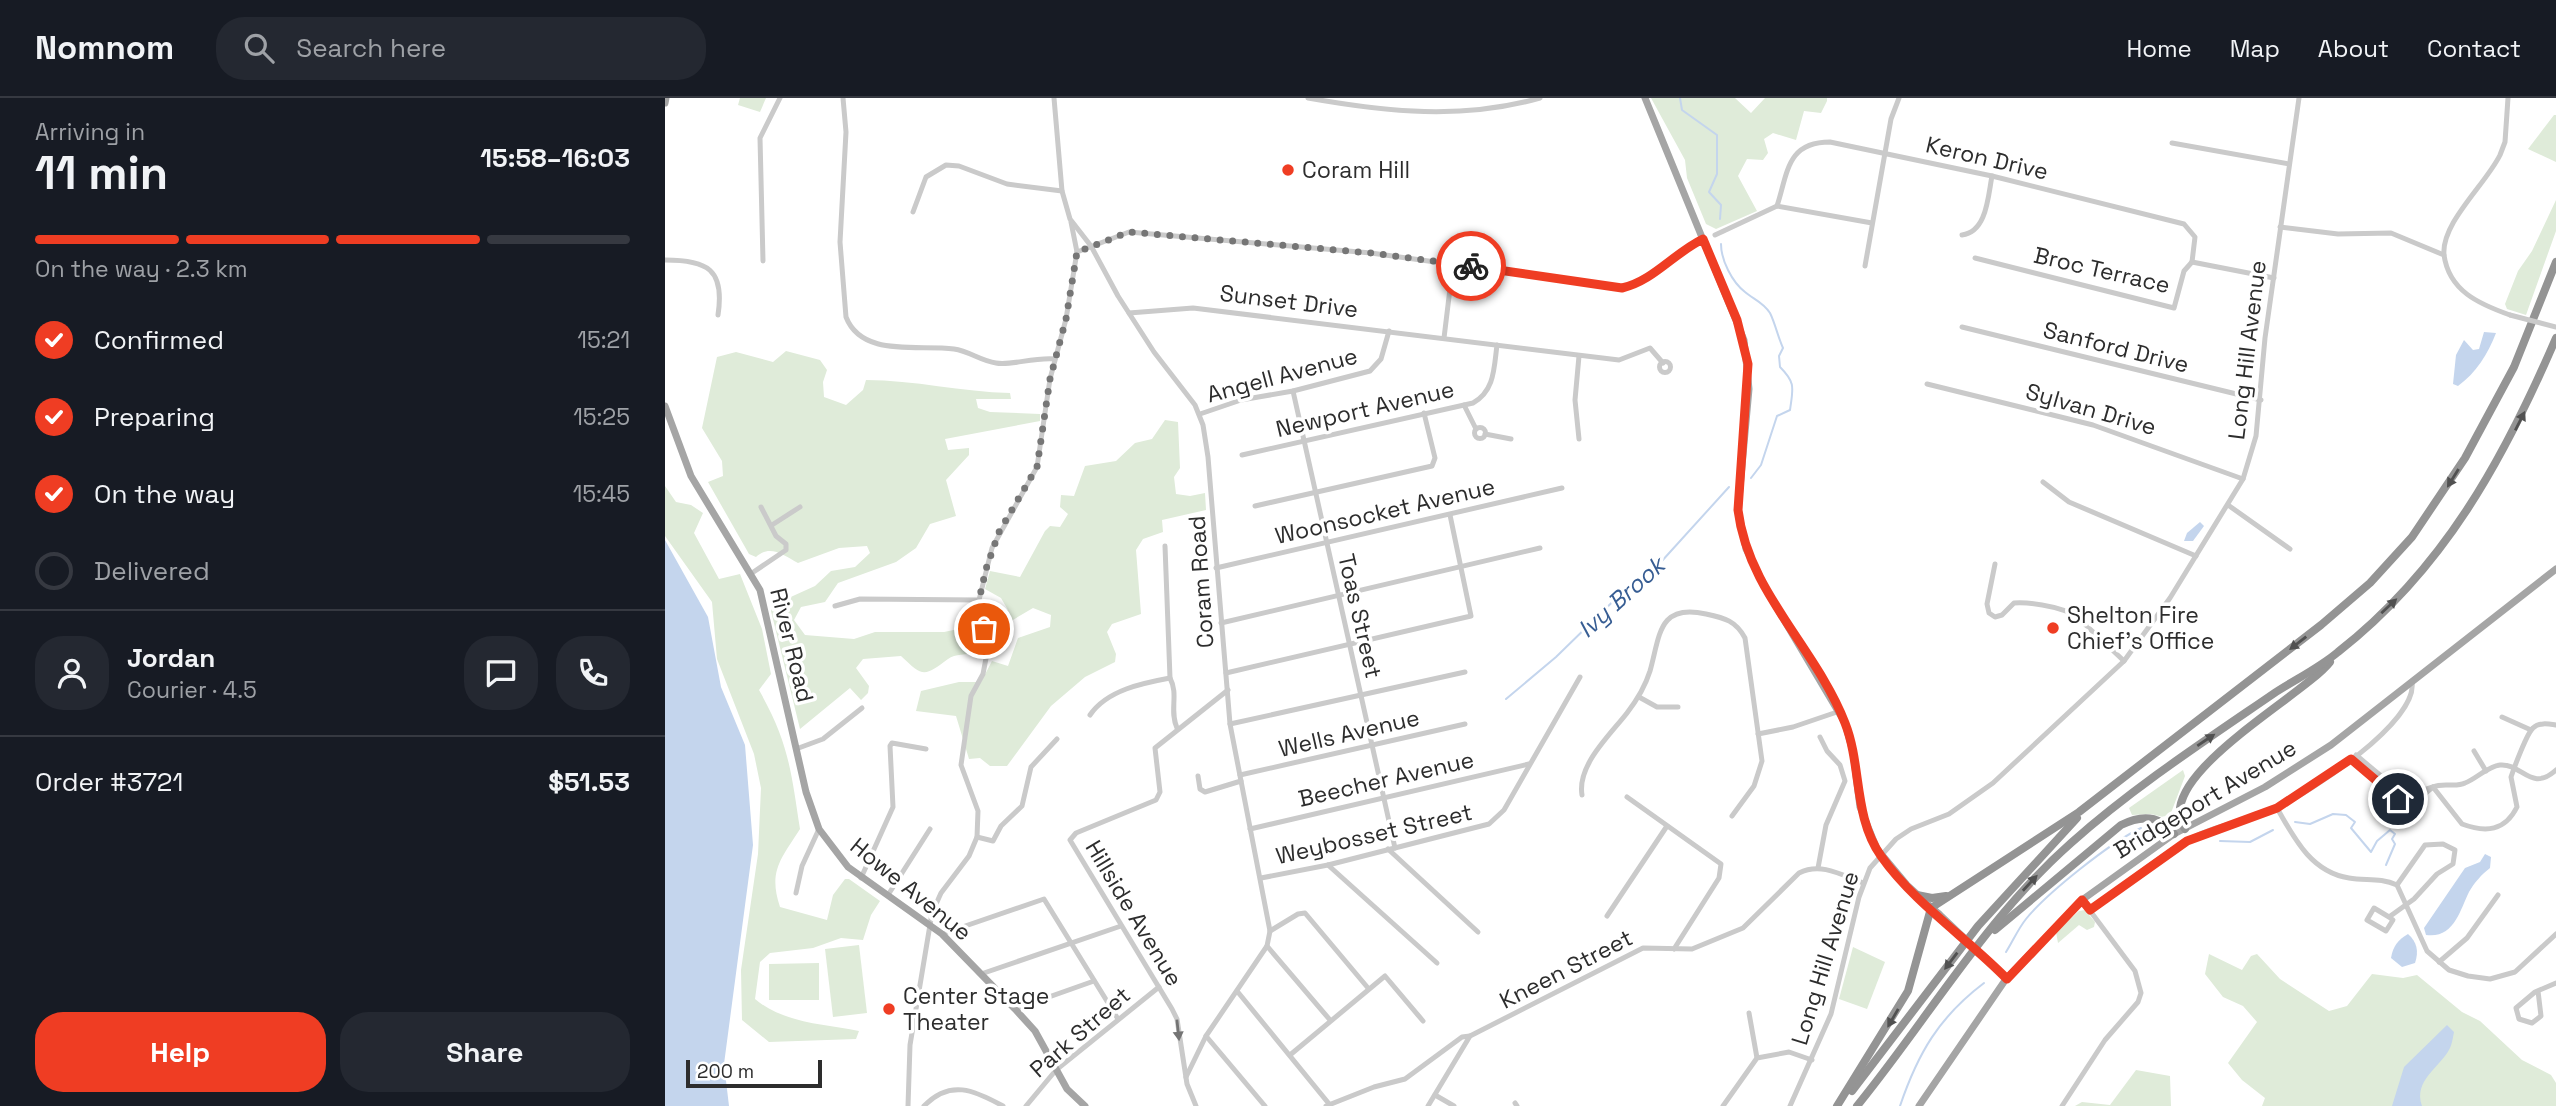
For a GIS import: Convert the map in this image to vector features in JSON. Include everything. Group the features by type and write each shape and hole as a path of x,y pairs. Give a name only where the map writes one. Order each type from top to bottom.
{"highway":[{"path":"1839,1106 1908,991 1931,908 2061,824 2113,785 2321,625 2370,583 2404,546 2441,497 2488,420 2514,367 2556,262"},
{"path":"1857,1106 2005,910 2072,842 2185,754 2335,655 2399,596 2457,525 2505,450 2556,338"},
{"path":"2185,829 2179,818 2183,799 2205,764 2326,667 2335,655"},
{"path":"1839,1106 1986,917 2047,848 2113,785"},
{"path":"1972,955 2014,911 2121,825 2139,818 2149,818 2166,825 2174,834"},
{"path":"1917,895 1932,898 1949,895"}],"main road":[{"path":"1644,98 1741,330 1748,364 1738,510 1741,532 1754,568 1840,711 1853,752 1864,820 1880,855 1917,895 2004,976"},
{"name":"River Road","path":"665,406 691,476 752,573 765,604 806,792 820,829"},
{"name":"Bridgeport Avenue","path":"1919,1106 2004,976 2082,900 2174,834 2297,768 2556,569"},
{"name":"Howe Avenue","path":"820,829 835,852 861,878 942,934 1015,1009 1035,1031 1074,1097 1085,1106"}],"street":[{"path":"763,261 760,138 780,98"},
{"path":"843,98 846,132 840,242 846,317 857,336 872,342 955,349 995,363 1036,357 1055,359"},
{"name":"Coram Road","path":"1054,98 1062,191 1070,219 1091,246 1129,313 1200,414 1208,457 1230,724 1271,931 1268,946 1206,1036 1186,1077"},
{"path":"1308,98 1394,111 1447,114 1541,98"},
{"path":"1865,266 1893,110 1899,98"},
{"name":"Long Hill Avenue","path":"1790,1106 1812,1060 1838,991 1863,883 1880,855 1911,829 1949,814 1993,783 2124,660 2163,608 2243,479 2256,436 2263,355 2299,98"},
{"path":"2508,98 2505,142 2500,155 2453,224 2444,244 2447,272 2458,288 2486,306 2556,327"},
{"name":"Keron Drive","path":"1777,206 1793,157 1810,142 1830,142 1992,177 2184,224 2196,237 2192,262"},
{"path":"2172,143 2289,164"},
{"path":"913,212 926,177 946,164 959,166 1007,184 1062,191"},
{"path":"1962,235 1970,233 1980,224 1992,177"},
{"path":"1715,235 1777,206 1872,223"},
{"path":"908,1106 910,1045 931,925 941,893 969,856 977,837 978,811 961,765 971,696 983,674 987,653 979,600 992,548 1037,467 1042,424 1077,252 1070,219"},
{"path":"2280,227 2338,234 2391,233 2444,256"},
{"path":"1077,252 1129,232 1371,253 1622,288 1642,282 1677,253 1703,239"},
{"name":"Broc Terrace","path":"1975,258 2175,308 2184,271 2192,262 2274,278"},
{"path":"665,260 696,261 708,267 718,286 718,315"},
{"path":"1444,338 1453,264"},
{"name":"Sunset Drive","path":"1129,313 1193,308 1625,360 1642,349 1650,348 1663,363"},
{"name":"Sanford Drive","path":"1962,327 2261,400"},
{"name":"Angell Avenue","path":"1200,414 1241,400 1293,391 1370,371 1381,359 1389,331"},
{"name":"Newport Avenue","path":"1242,456 1464,405 1482,398 1492,381 1497,345"},
{"path":"1579,356 1575,400 1579,439"},
{"name":"Sylvan Drive","path":"1927,384 2093,425 2243,479"},
{"name":"Toas Street","path":"1293,391 1384,797 1392,849"},
{"path":"1464,405 1476,429 1482,428 1485,434 1511,439"},
{"path":"1255,506 1432,466 1435,461 1424,413"},
{"path":"2043,482 2069,502 2196,556"},
{"name":"Woonsocket Avenue","path":"1216,568 1562,488"},
{"path":"2228,505 2290,549"},
{"path":"752,573 786,551 786,544 776,536 761,507"},
{"path":"772,525 800,507"},
{"path":"1226,673 1471,616 1450,515"},
{"path":"1165,546 1170,678 1176,692 1171,711 1177,728"},
{"path":"1221,623 1540,548"},
{"path":"1995,564 1987,604 1989,613 1995,617 2002,615 2014,603 2024,602 2064,610 2080,619 2124,660"},
{"path":"835,606 860,599 979,600"},
{"path":"1582,795 1581,787 1593,757 1639,697 1660,632 1669,617 1692,610 1725,618 1739,628 1745,638 1762,761 1754,786 1732,816"},
{"path":"1230,724 1465,672"},
{"name":"Weybosset Street","path":"1261,877 1328,865 1489,824 1504,810 1580,677"},
{"path":"1090,715 1109,699 1128,689 1170,678"},
{"path":"2090,910 2187,841 2277,808 2354,757 2403,711 2412,682"},
{"name":"Hillside Avenue","path":"1196,1106 1186,1077 1177,1018 1070,840 1076,833 1156,800 1160,792 1155,748 1228,690"},
{"path":"1639,697 1657,707 1678,707"},
{"path":"796,749 823,740 862,709"},
{"path":"1758,734 1793,727 1840,711"},
{"path":"2502,717 2531,730"},
{"name":"Wells Avenue","path":"1198,776 1200,789 1205,792 1240,778 1465,724"},
{"path":"2433,787 2457,821 2467,826 2491,829 2505,824 2517,807 2511,780 2531,730 2541,724 2556,724"},
{"path":"1820,737 1825,749 1840,765 1845,781 1826,825 1818,868 1863,883"},
{"path":"977,837 993,841 1006,820 1019,811 1031,767 1057,739"},
{"path":"861,878 893,807 890,746 892,743 926,750"},
{"path":"2474,751 2486,771"},
{"path":"2354,757 2399,796 2416,801 2433,787 2461,785 2498,765 2540,779 2556,770"},
{"name":"Beecher Avenue","path":"1250,829 1529,764"},
{"path":"1627,796 1721,864 1719,878 1674,949"},
{"path":"2277,808 2299,846 2320,867 2349,878 2378,878 2397,884 2407,902 2417,934 2427,951 2457,973 2490,979 2515,971 2556,934"},
{"path":"1607,916 1667,826"},
{"path":"796,893 802,866 820,829"},
{"path":"888,895 930,829"},
{"path":"2389,917 2414,899 2437,874 2453,864 2455,850 2443,844 2425,845 2397,884"},
{"path":"1392,849 1478,932"},
{"path":"1328,865 1437,964"},
{"name":"Kneen Street","path":"1329,1105 1405,1079 1462,1037 1469,1036 1643,948 1692,950 1744,928 1799,873 1818,868"},
{"path":"2439,962 2467,938 2498,895"},
{"path":"942,934 1044,899 1118,1019"},
{"path":"2062,1106 2105,1040 2140,998 2141,987 2135,971 2082,900"},
{"path":"2374,908 2389,917 2393,920 2386,930 2367,920 2374,908"},
{"path":"1271,931 1298,914 1305,914 1369,988"},
{"path":"981,974 1121,926"},
{"path":"1268,946 1330,1020"},
{"path":"1290,1055 1385,976 1423,1021"},
{"path":"1015,1009 1094,981"},
{"path":"2538,991 2541,1016 2532,1023 2519,1019 2516,1008 2538,991 2556,983"},
{"name":"Park Street","path":"1026,1106 1056,1070 1159,986"},
{"path":"1237,991 1329,1105"},
{"path":"1749,1013 1757,1058"},
{"path":"1206,1036 1265,1106"},
{"path":"1428,1106 1469,1036"},
{"path":"1723,1106 1757,1058 1789,1052 1812,1060"},
{"path":"924,1106 934,1096 952,1089 977,1094 1003,1106"},
{"path":"1435,1095 1454,1106"}],"green space":[{"path":"740,98 766,98 760,112 738,105"},
{"path":"1651,98 1735,98 1751,113 1765,98 1827,98 1827,101 1821,113 1804,111 1796,140 1773,133 1764,139 1768,153 1763,160 1747,159 1738,176 1757,211 1716,229 1706,224 1687,178 1685,160"},
{"path":"2556,115 2556,162 2528,149"},
{"path":"2556,200 2556,231 2526,315 2507,309 2505,304 2518,271 2532,251"},
{"path":"786,351 820,360 827,370 823,382 824,397 846,405 863,390 866,380 1010,393 1011,399 976,399 978,408 990,412 1040,414 1040,421 945,439 948,450 969,448 969,455 946,480 956,516 930,524 916,548 896,562 838,583 825,602 801,607 794,620 805,635 854,639 875,632 944,632 968,627 983,644 976,644 975,654 954,656 924,672 914,668 901,656 863,659 856,668 869,686 868,693 861,700 850,688 800,729 771,611 773,605 815,586 831,571 855,567 870,553 867,546 839,548 798,563 771,551 756,557 749,554 708,482 723,476 722,461 702,428 717,357 736,352 773,362"},
{"path":"1165,420 1178,422 1180,468 1174,477 1176,494 1190,496 1205,493 1206,510 1162,520 1163,532 1143,539 1136,550 1141,614 1112,624 1107,632 1116,654 1115,662 1085,677 1051,706 1007,766 990,766 980,758 969,759 956,716 916,711 921,691 959,682 981,682 992,661 1008,666 1018,638 1050,627 1051,615 1033,608 991,633 983,616 994,617 1008,610 1001,598 985,589 990,571 1020,577 1045,531 1050,526 1060,527 1068,514 1060,507 1061,495 1074,496 1085,466 1116,461 1135,443 1152,439"},
{"path":"665,486 676,502 691,505 703,513 694,533 719,579 740,574 762,629 771,674 759,690 783,742 800,829 778,866 775,884 780,907 827,920 833,895 845,879 849,879 880,901 871,915 863,940 841,938 813,948 770,953 760,962 755,999 791,1018 859,1031 856,1039 769,1042 742,1020 741,970 758,854 761,788 754,754 717,659 712,602 665,536"},
{"path":"2183,770 2185,776 2171,813 2163,817 2151,814 2132,815 2129,808"},
{"path":"2085,910 2095,922 2094,927 2087,930 2079,925 2058,943 2056,932 2079,911"},
{"path":"859,945 867,1013 833,1017 825,949"},
{"path":"1853,947 1885,962 1867,1009 1839,999"},
{"path":"2209,954 2242,970 2251,956 2257,954 2280,979 2329,1011 2347,1006 2372,974 2403,978 2417,975 2462,1012 2480,1021 2522,1060 2551,1075 2556,1083 2556,1106 2262,1106 2265,1098 2242,1080 2228,1063 2257,1022 2243,1006 2223,997 2205,974"},
{"path":"819,963 819,1000 769,1000 769,964"},
{"path":"2136,1070 2170,1076 2171,1106 2075,1106 2082,1102 2110,1105"}],"water":[{"path":"2484,332 2496,333 2485,356 2464,381 2458,386 2453,384 2456,355 2464,340 2473,350 2479,349"},
{"path":"2200,522 2204,526 2193,541 2184,541 2187,533"},
{"path":"665,540 708,617 721,687 745,745 753,845 724,1064 729,1106 665,1106"},
{"path":"2485,854 2491,857 2490,868 2471,889 2455,922 2443,932 2426,935 2424,928 2465,868 2480,862"},
{"path":"2408,934 2415,944 2416,959 2415,963 2402,967 2391,958 2397,944"},
{"path":"2447,1025 2454,1032 2451,1045 2424,1081 2420,1097 2422,1106 2392,1106 2404,1067"}],"waterway":[{"name":"Ivy Brook","path":"1680,98 1682,110 1717,135 1717,174 1709,192 1721,205 1720,219"},
{"name":"Ivy Brook","path":"1721,244 1725,264 1736,283 1770,313 1783,348 1779,356 1780,367 1789,377 1792,386 1790,410 1777,416 1761,465 1751,478"},
{"name":"Ivy Brook","path":"1506,699 1556,657 1637,578 1651,573 1729,487"},
{"path":"2295,822 2310,824 2333,814 2346,815 2355,822 2351,828 2371,852 2377,841 2390,830 2395,834 2392,839 2395,844 2386,865"},
{"path":"2006,952 2026,919 2064,882 2097,856 2141,828"},
{"path":"2220,841 2250,842 2273,830"},
{"path":"1900,1106 1914,1069 1932,1037 1954,1009 1984,983"}],"way so far":[{"path":"984,629 979,600 992,548 1037,467 1050,379 1066,319 1077,252 1114,235 1129,232 1371,253 1471,266"}],"place":[{"name":"Coram Hill","path":"1288,170"},
{"name":"Shelton Fire Chief's Office","path":"2053,628"},
{"name":"Center Stage Theater","path":"889,1009"}],"route":[{"path":"1471,266 1552,280 1622,288 1642,282 1684,248 1703,239 1737,320 1748,364 1749,389 1738,510 1746,549 1768,593 1840,711 1853,752 1860,807 1880,855 1907,885 2007,979 2082,900 2090,910 2187,841 2277,808 2351,759 2398,799"}]}
